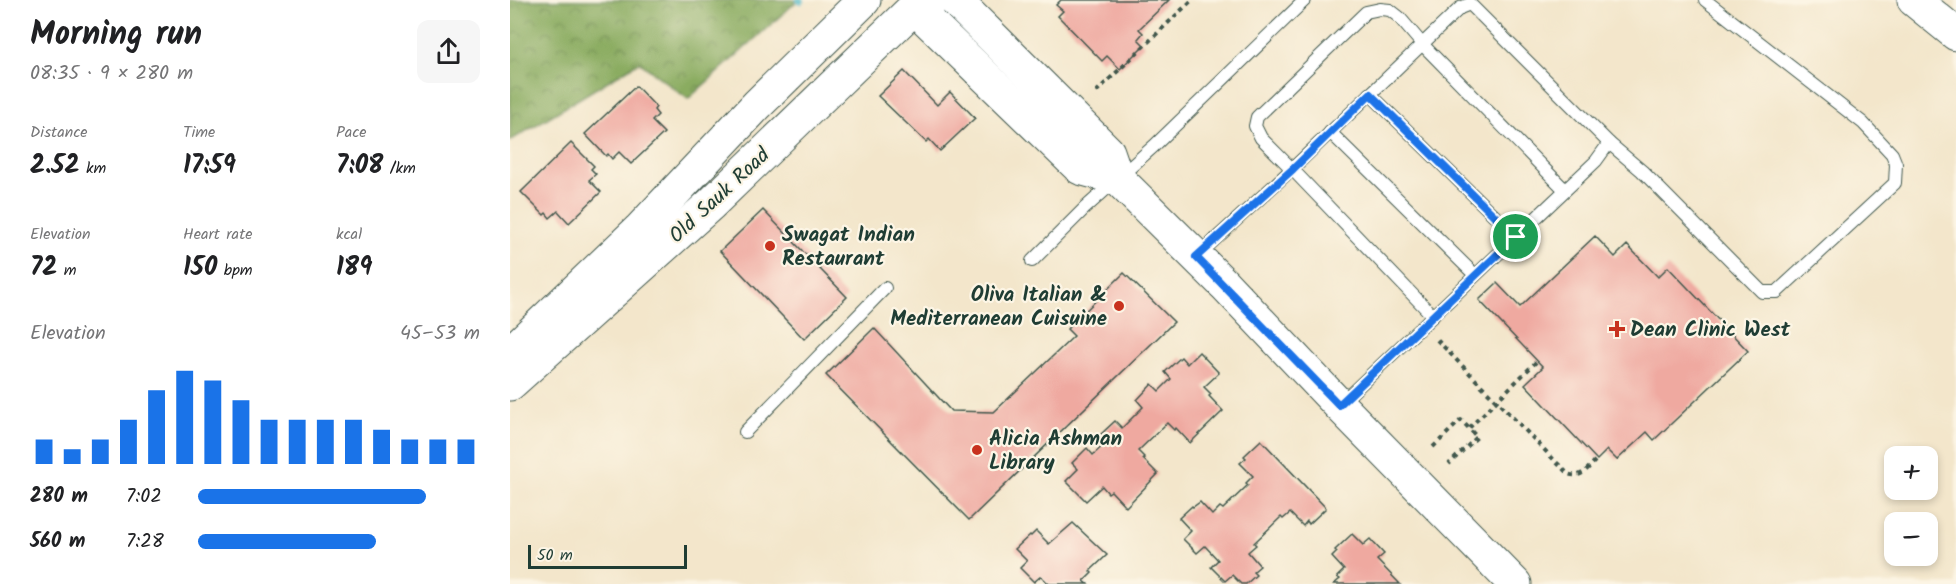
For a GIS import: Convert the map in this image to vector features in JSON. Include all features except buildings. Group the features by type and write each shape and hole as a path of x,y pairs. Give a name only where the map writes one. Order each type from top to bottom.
{"main road":[{"name":"Old Sauk Road","path":"510,352 639,230 757,105 864,0"},
{"name":"Old Sauk Road","path":"510,384 711,204 922,0"},
{"path":"927,0 927,20 1080,168 1117,178"},
{"path":"955,0 1108,152 1117,178 1515,584"},
{"path":"1914,0 1956,34"}],"lane":[{"path":"1032,261 1305,0"},
{"path":"1196,257 1293,169 1460,8 1472,2 1609,143 1642,171 1762,292 1777,292 1895,183 1896,164 1892,154 1863,123 1705,0"},
{"path":"1432,316 1261,138 1255,126 1257,117 1265,108 1366,12 1380,9 1390,10 1399,17 1422,44 1565,190"},
{"path":"1370,94 1516,237"},
{"path":"1330,132 1475,275"},
{"path":"1339,405 1596,161 1609,143"},
{"path":"745,432 885,288"}],"path":[{"path":"1096,92 1192,0"},
{"path":"1437,340 1568,474 1578,476 1595,461"},
{"path":"1469,428 1536,362"},
{"path":"1433,447 1461,420 1477,436 1449,464"}],"green space":[{"path":"510,0 798,0 688,99 639,62 510,141"}],"place":[{"name":"Swagat Indian Restaurant","path":"770,246"},
{"name":"Oliva Italian & Mediterranean Cuisuine","path":"1119,306"},
{"name":"Dean Clinic West","path":"1617,329"},
{"name":"Alicia Ashman Library","path":"977,450"}],"route":[{"path":"1370,94 1516,237 1339,405 1196,257 1293,169 1370,94"}]}
